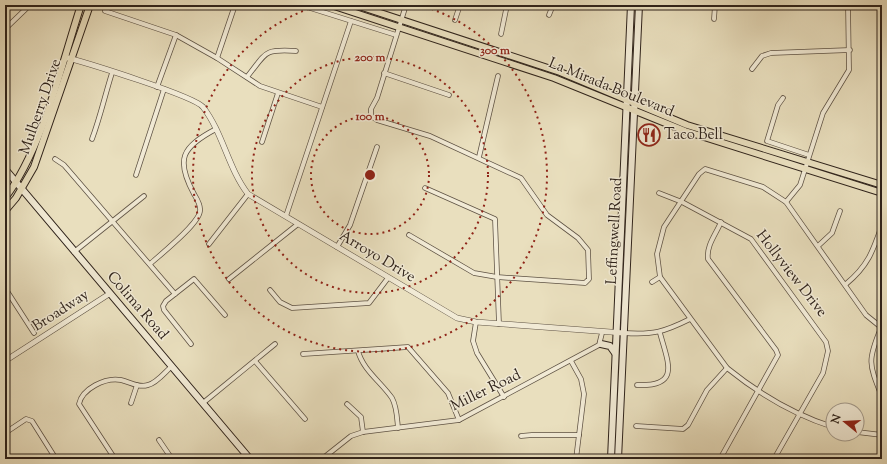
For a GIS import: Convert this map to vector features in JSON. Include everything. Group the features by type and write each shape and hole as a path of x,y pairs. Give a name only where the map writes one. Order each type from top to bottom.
{"main road":[{"name":"Mulberry Drive","path":"5,198 16,183 35,142 81,5"},
{"name":"Mulberry Drive","path":"5,211 22,190 37,161 90,5"},
{"name":"La Mirada Boulevard","path":"331,5 554,78 685,131 882,193"},
{"name":"La Mirada Boulevard","path":"356,5 560,72 687,125 882,185"},
{"name":"Leffingwell Road","path":"611,459 631,5"},
{"name":"Leffingwell Road","path":"618,459 638,5"},
{"name":"Colima Road","path":"5,169 109,294 250,459"},
{"path":"601,344 611,347 616,355"}],"street":[{"path":"5,29 30,5"},
{"path":"217,58 235,5"},
{"path":"406,5 377,98 371,109 371,116 377,120 430,136 479,157 521,178 548,215 578,238 588,250 590,279 585,283 497,277 474,273 409,235"},
{"path":"455,20 460,5"},
{"path":"501,34 506,5"},
{"path":"549,15 552,5"},
{"path":"714,19 715,5"},
{"path":"786,202 800,185 804,168 823,113 849,70 850,50 848,5"},
{"path":"307,6 396,35"},
{"path":"105,11 176,35 217,58 260,86 322,107"},
{"path":"286,216 351,21"},
{"path":"157,87 176,35"},
{"path":"247,77 266,53 274,50 296,52"},
{"path":"752,69 762,56 771,53 850,50"},
{"name":"Arroyo Drive","path":"64,57 164,89 202,106 216,129 240,182 248,194 458,318 476,322 642,335 660,333 690,319"},
{"path":"92,139 100,119 100,110 112,73"},
{"path":"384,73 449,95"},
{"path":"479,157 498,76"},
{"path":"136,175 164,89"},
{"path":"262,142 278,93"},
{"path":"783,98 778,105 767,141 809,155"},
{"path":"150,264 181,236 200,212 200,205 185,176 185,159 191,144 216,129"},
{"path":"338,247 350,225 377,147"},
{"path":"55,159 64,165 110,221 150,264 175,294"},
{"path":"825,424 799,414 759,390 728,368 660,277 657,254 664,227 705,169 763,187 786,202 846,284 866,315 882,328 872,350 870,360 871,370 882,397"},
{"path":"425,188 496,219 499,324"},
{"name":"Hollyview Drive","path":"659,193 682,202 751,239 826,342 828,352 827,362 774,459"},
{"path":"210,244 248,194"},
{"path":"74,252 110,221 144,196"},
{"path":"818,246 832,233 840,210"},
{"path":"720,459 778,355 776,350 708,259 707,253 709,246 721,222"},
{"path":"229,279 298,224"},
{"path":"846,284 857,274 870,258 882,225"},
{"path":"652,282 660,277"},
{"path":"270,290 280,302 292,308 369,303 388,278"},
{"path":"191,344 164,310 163,306 175,294 194,279 225,315"},
{"path":"5,288 34,333"},
{"name":"Broadway","path":"5,361 109,294"},
{"path":"476,322 473,342 477,353 504,397"},
{"path":"601,344 602,333"},
{"path":"637,385 653,386 660,384 666,378 669,365 660,333"},
{"path":"203,403 275,344"},
{"name":"Miller Road","path":"322,459 351,436 363,432 459,420 601,344"},
{"path":"303,354 408,347 448,393 459,420"},
{"path":"358,351 361,361 392,399 396,408 398,428"},
{"path":"255,361 305,419"},
{"path":"570,361 581,379 584,394 576,459"},
{"path":"114,459 79,404 81,397 98,383 119,380 137,385 146,386 152,384 172,366"},
{"path":"636,426 682,429 688,425 707,390 728,368"},
{"path":"131,403 137,385"},
{"path":"347,404 361,417 363,432"},
{"path":"5,433 26,419 32,421 56,459"},
{"path":"865,433 882,435"},
{"path":"521,436 579,436"},
{"path":"159,440 172,459"}],"place":[{"name":"Taco Bell","path":"649,135"}]}
